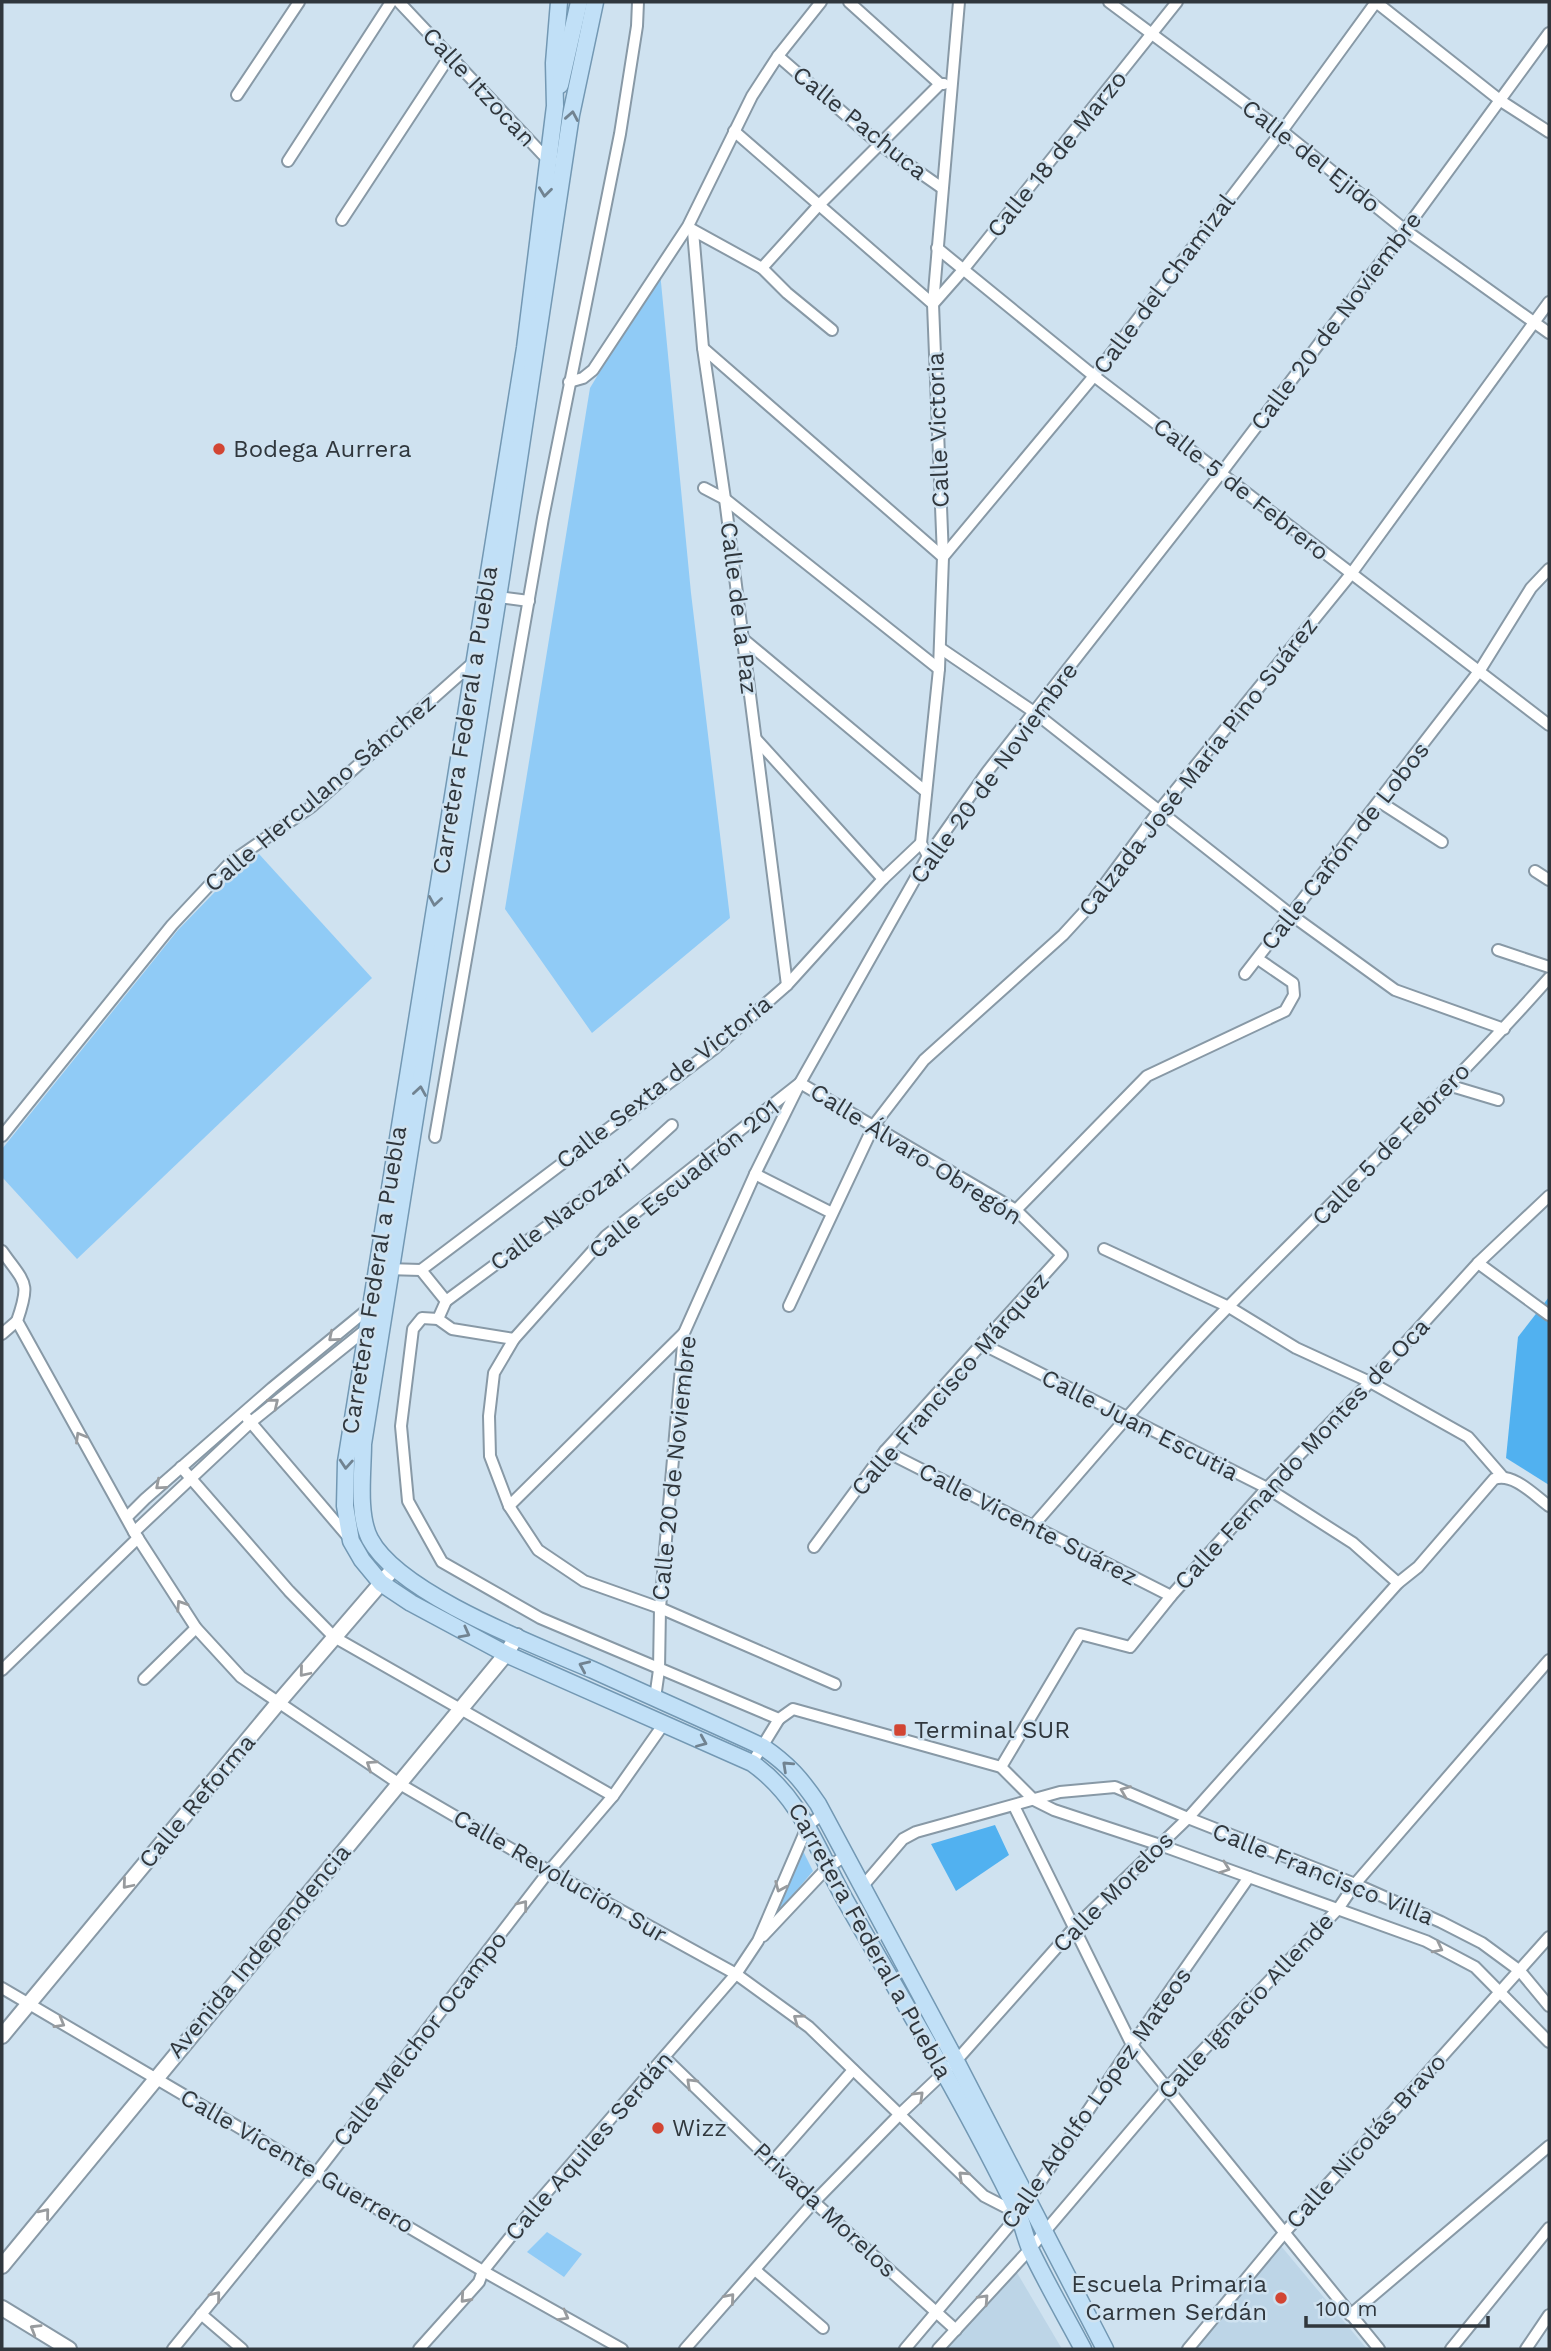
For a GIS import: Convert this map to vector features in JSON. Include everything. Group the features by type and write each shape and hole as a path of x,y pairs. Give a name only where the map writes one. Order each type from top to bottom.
{"main road":[{"name":"Carretera Federal a Puebla","path":"558,2 554,62 555,106 525,348 481,661 384,1269 369,1307 366,1328 370,1356 363,1444 363,1509 370,1539 394,1568 428,1593 764,1747 787,1764 800,1778 823,1814 862,1887 1019,2214 1030,2249 1083,2349"},
{"path":"555,106 579,2"},
{"name":"Carretera Federal a Puebla","path":"481,661 498,597 571,115 595,2"},
{"name":"Carretera Federal a Puebla","path":"384,1269 388,1296 384,1319 370,1356 346,1462 345,1506 351,1541 362,1560 381,1583 411,1603 506,1654 752,1763 772,1777 808,1825 827,1868 1029,2199 1105,2349"}],"street":[{"path":"237,96 299,2"},
{"path":"288,161 391,2"},
{"name":"Calle Itzocan","path":"399,2 548,160 565,162"},
{"path":"435,1137 569,382 620,134 637,26 638,2"},
{"path":"569,382 583,378 593,370 691,228 752,96 778,56 821,2"},
{"path":"849,2 940,84 952,85"},
{"name":"Calle Victoria","path":"921,843 939,669 943,558 933,304 959,2"},
{"name":"Calle del Ejido","path":"1109,2 1282,131 1405,230 1549,333"},
{"name":"Calle 18 de Marzo","path":"933,304 1177,2"},
{"path":"1376,2 1502,100 1549,132"},
{"name":"Calle del Chamizal","path":"943,558 1094,376 1282,131 1376,2"},
{"name":"Calle 20 de Noviembre","path":"655,1698 660,1670 660,1608 684,1334 755,1174 800,1083 928,856 1034,712 1222,472 1405,230 1549,33"},
{"name":"Calle Pachuca","path":"778,56 879,144 942,188"},
{"path":"342,220 449,57"},
{"path":"762,268 818,206 940,84"},
{"path":"734,131 933,304"},
{"path":"691,228 762,268 787,293 832,330"},
{"name":"Calle de la Paz","path":"691,228 704,348 787,985"},
{"name":"Calle 5 de Febrero","path":"937,248 1094,376 1549,725"},
{"name":"Calzada José María Pino Suárez","path":"789,1306 874,1125 924,1060 1063,935 1085,911 1158,812 1351,574 1549,302"},
{"path":"704,348 943,558"},
{"path":"704,488 725,499 939,669"},
{"name":"Calle Cañón de Lobos","path":"1016,1210 1147,1076 1285,1011 1294,995 1293,983 1258,959 1480,670 1531,588 1549,569"},
{"path":"498,597 529,601"},
{"path":"742,638 925,791"},
{"path":"940,648 1034,712 1290,914 1395,989 1504,1029"},
{"name":"Calle Herculano Sánchez","path":"2,1136 172,925 231,862 311,807 481,661"},
{"path":"756,739 883,879"},
{"path":"1380,802 1442,842"},
{"path":"921,843 928,856"},
{"name":"Calle Sexta de Victoria","path":"421,1270 714,1049 787,985 883,879 921,843"},
{"path":"1535,871 1549,880"},
{"path":"1499,950 1549,967"},
{"path":"1245,974 1258,959"},
{"name":"Calle 5 de Febrero","path":"1229,1307 1504,1029 1549,978"},
{"name":"Calle Álvaro Obregón","path":"800,1083 1016,1210 1062,1255"},
{"name":"Calle Escuadrón 201","path":"800,1083 606,1236 514,1339 494,1373 489,1416 490,1456 509,1506 538,1550 584,1581 660,1608 835,1684"},
{"path":"1448,1085 1498,1100"},
{"name":"Calle Nacozari","path":"446,1301 619,1173 671,1125"},
{"path":"755,1174 832,1213"},
{"name":"Calle Fernando Montes de Oca","path":"1000,1767 1080,1633 1130,1647 1171,1596 1267,1489 1370,1382 1478,1263 1549,1196"},
{"path":"1104,1249 1229,1307 1296,1348 1370,1382 1468,1437 1502,1476 1512,1479 1549,1506"},
{"path":"2,1251 23,1281 26,1290 17,1321 2,1334"},
{"name":"Calle Francisco Márquez","path":"814,1547 885,1451 1062,1255"},
{"path":"1478,1263 1549,1315"},
{"path":"384,1269 421,1270 446,1301 438,1319"},
{"path":"2,1670 136,1535 247,1417 369,1307 388,1296"},
{"path":"1032,1527 1229,1307"},
{"path":"514,1339 452,1329 438,1319 422,1318 413,1329 401,1426 408,1502 442,1562 540,1618 779,1719"},
{"path":"127,1517 181,1467 366,1328 384,1319"},
{"name":"Calle Revolución Sur","path":"17,1321 136,1535 196,1628 240,1677 398,1783 736,1975 809,2027 984,2196 1019,2214"},
{"path":"509,1506 684,1334"},
{"name":"Calle Juan Escutia","path":"982,1344 1267,1489 1353,1543 1398,1583"},
{"path":"247,1417 351,1541"},
{"name":"Calle Vicente Suárez","path":"885,1451 1171,1596"},
{"path":"181,1467 289,1591 334,1637 613,1796"},
{"name":"Calle Morelos","path":"685,2349 814,2202 950,2066 1074,1928 1188,1818 1398,1583 1418,1567 1494,1479 1502,1476"},
{"name":"Calle Reforma","path":"2,2036 278,1703 394,1568"},
{"path":"144,1679 196,1628"},
{"name":"Avenida Independencia","path":"2,2266 506,1654 517,1636"},
{"name":"Calle Ignacio Allende","path":"938,2349 1045,2232 1167,2088 1338,1909 1355,1884 1549,1660"},
{"path":"752,1763 779,1719 793,1709 1000,1767 1034,1800"},
{"name":"Calle Melchor Ocampo","path":"173,2349 317,2172 549,1871 613,1796 663,1724"},
{"name":"Calle Francisco Villa","path":"862,1887 903,1839 916,1832 1060,1792 1115,1787 1355,1884 1441,1922 1482,1943 1520,1971 1549,2006"},
{"name":"Calle Francisco Villa","path":"1034,1800 1054,1810 1160,1845 1426,1941 1475,1967 1501,1990 1549,2042"},
{"path":"1014,1806 1132,2045 1379,2349"},
{"path":"808,1825 823,1814"},
{"name":"Calle Aquiles Serdán","path":"419,2349 479,2282 483,2271 540,2200 736,1975 758,1941 808,1825"},
{"name":"Calle Aquiles Serdán","path":"758,1941 827,1868 845,1856"},
{"name":"Calle Adolfo López Mateos","path":"905,2349 937,2315 1019,2214 1249,1877"},
{"name":"Calle Nicolás Bravo","path":"1188,2349 1285,2232 1549,1937"},
{"name":"Calle Vicente Guerrero","path":"2,1988 483,2271 622,2349"},
{"name":"Privada Morelos","path":"665,2058 814,2202 956,2330"},
{"path":"773,2161 853,2070"},
{"path":"1350,2315 1549,2146"},
{"path":"1451,2349 1549,2228"},
{"path":"755,2270 823,2328"},
{"path":"2,2308 69,2349"},
{"path":"201,2314 242,2349"},
{"path":"1526,2349 1549,2315"}],"shaded area":[{"path":"660,272 691,593 730,918 592,1033 505,909 590,388"},
{"path":"259,854 372,978 77,1259 2,1177 2,1149 178,930 239,867"},
{"path":"1549,1297 1549,1485 1506,1458 1518,1337"},
{"path":"995,1825 1009,1855 956,1891 931,1844"},
{"path":"802,1849 813,1871 771,1921"},
{"path":"547,2232 582,2254 564,2277 527,2252"},
{"name":"Escuela Primaria Carmen Serdán","path":"1281,2246 1367,2349 1195,2349"},
{"path":"1016,2271 1062,2349 946,2349"}],"place":[{"name":"Bodega Aurrera","path":"219,449"},
{"name":"Terminal SUR","path":"900,1730"},
{"name":"Wizz","path":"658,2128"},
{"name":"Escuela Primaria Carmen Serdán","path":"1281,2298"}]}
